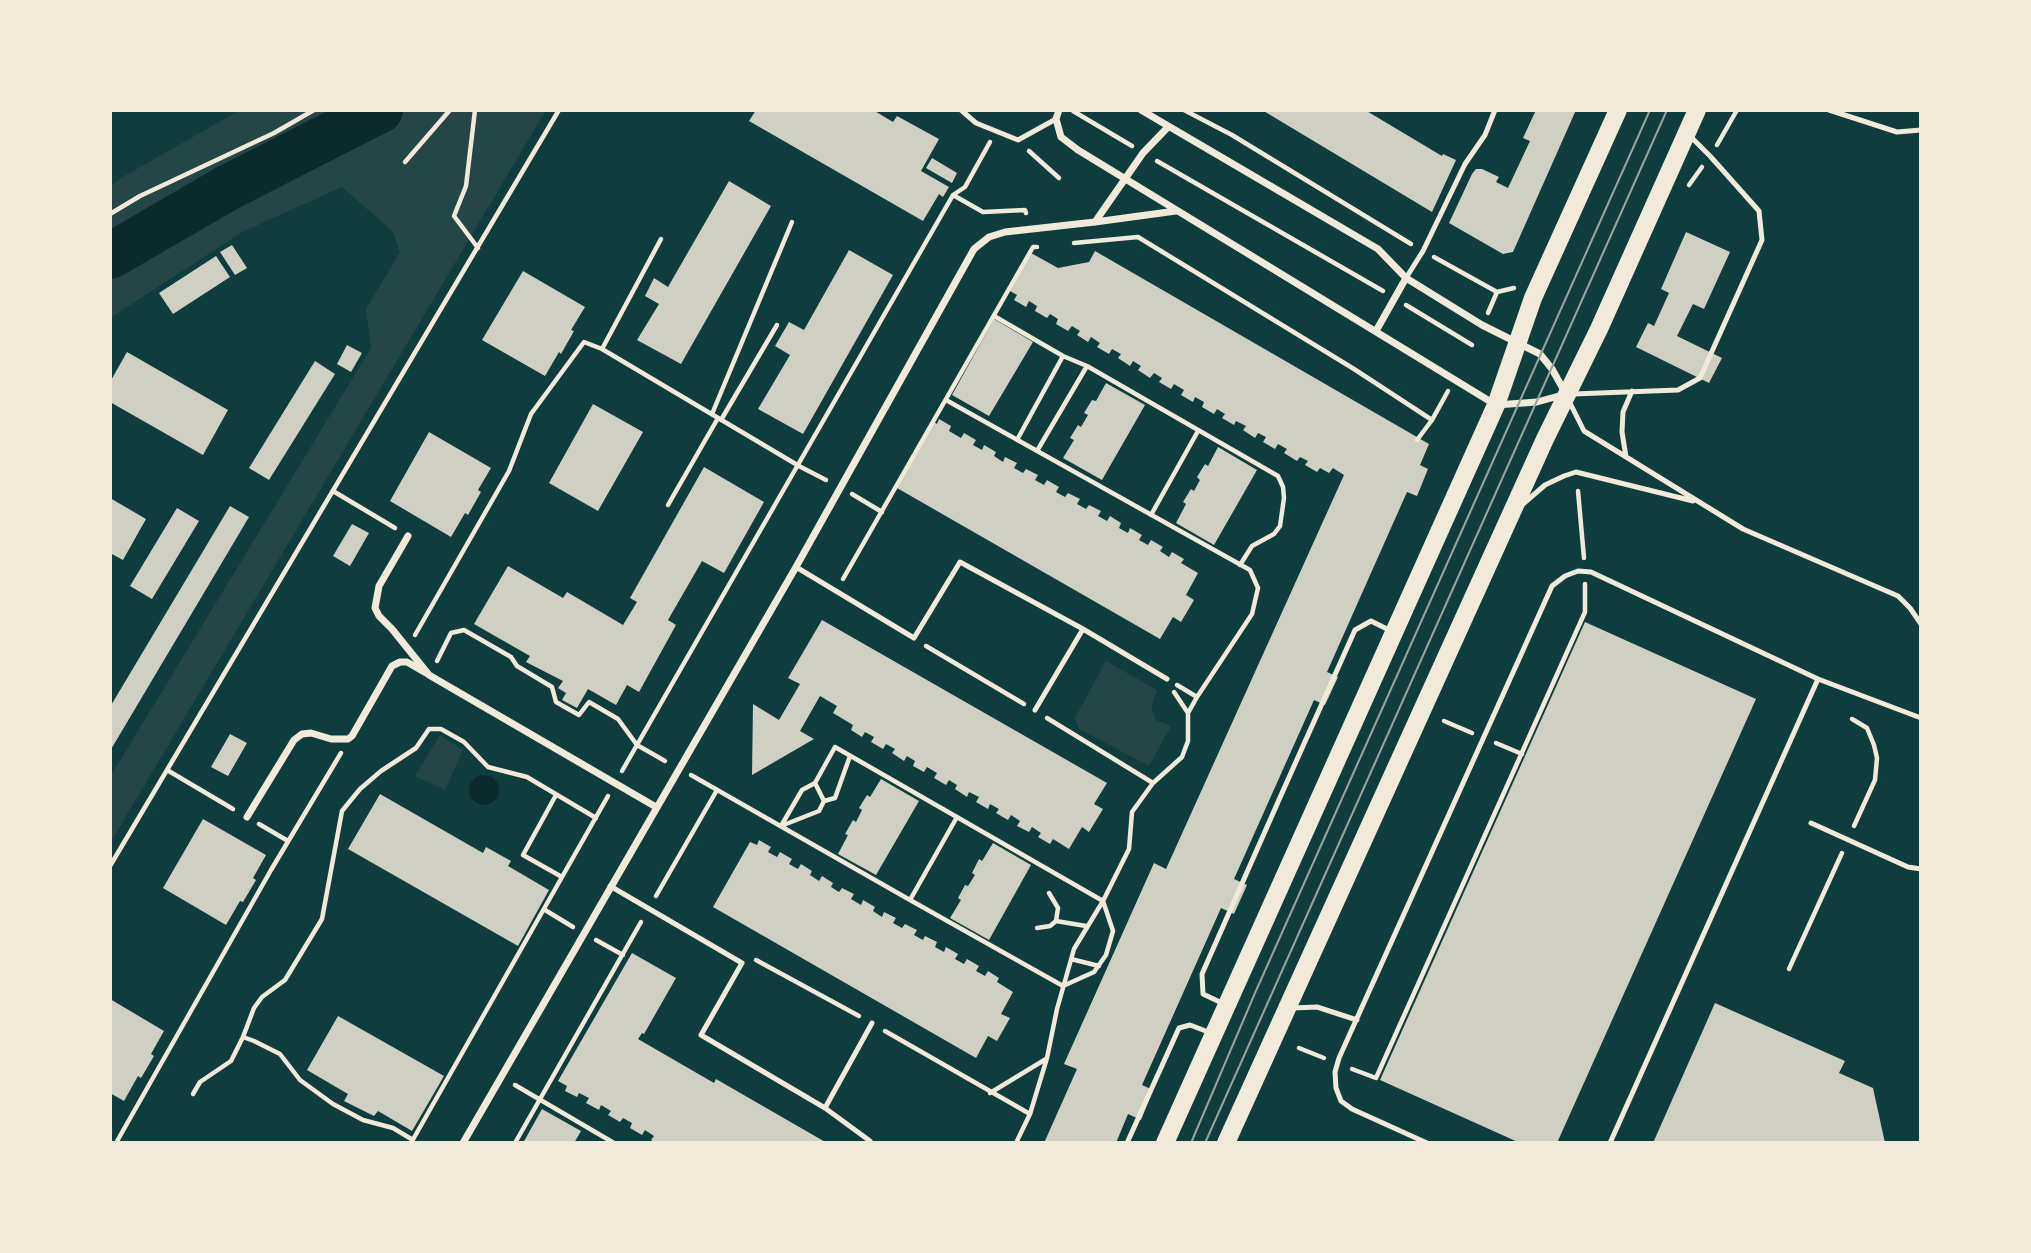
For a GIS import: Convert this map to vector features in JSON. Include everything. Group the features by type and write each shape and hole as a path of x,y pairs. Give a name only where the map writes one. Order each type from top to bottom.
{"main road":[{"path":"1165,1143 1496,405 1534,298 1618,110"},
{"path":"1226,1143 1510,515 1599,329 1698,110"}],"street":[{"path":"1059,110 1056,119 1061,137 1126,181 1496,405 1537,402 1566,394 1541,354 1482,325 1406,278 1378,249 1141,110"},
{"path":"1095,222 1143,153 1168,127"},
{"path":"463,1143 796,566 974,248 989,237 1005,232 1176,211"},
{"path":"1376,331 1406,278"},
{"path":"408,536 379,586 375,608 429,675"},
{"path":"247,817 293,740 302,734 311,733 340,740 352,736 392,666 400,662 407,662 656,807"}],"lane":[{"path":"961,110 976,123 1018,141 1056,119"},
{"path":"1406,278 1423,251 1465,164 1485,135 1496,110"},
{"path":"1829,110 1897,132 1921,130"},
{"path":"1854,118 1858,110"},
{"path":"1687,133 1759,211 1762,240 1700,378 1678,390 1566,394 1584,431 1743,528 1898,596 1921,625"},
{"path":"1626,457 1622,432 1623,412 1632,391"},
{"path":"1510,515 1545,485 1576,472 1699,502"},
{"path":"796,566 914,638 960,562 1167,678"},
{"path":"1427,1143 1340,1101 1335,1072 1552,586 1565,576 1578,571 1591,572 1818,679 1921,718"},
{"path":"1227,1005 1203,994 1202,974 1282,793 1355,630 1371,621 1394,632"},
{"path":"1035,710 1083,629"},
{"path":"1610,1143 1818,679"},
{"path":"1811,824 1908,867 1921,869"},
{"path":"610,886 742,963 701,1035 825,1108 870,1141"},
{"path":"1286,1008 1317,1007 1357,1020"},
{"path":"825,1108 872,1023"},
{"path":"1127,1143 1179,1027 1190,1025 1214,1034"}],"path":[{"path":"110,214 140,196 274,134 314,110"},
{"path":"405,162 450,110"},
{"path":"475,110 466,186 454,216 478,248"},
{"path":"110,866 559,110"},
{"path":"1073,110 1472,345"},
{"path":"1184,110 1232,135 1423,251 1497,292"},
{"path":"1685,191 1710,156 1737,110"},
{"path":"243,1037 280,1054 300,1080 333,1104 363,1120 393,1128 412,1141 953,195 965,187 995,131"},
{"path":"1018,141 1059,178"},
{"path":"712,414 792,222"},
{"path":"1072,243 1138,237 1432,420"},
{"path":"603,349 661,239"},
{"path":"836,592 1033,247 1046,246"},
{"path":"993,316 1063,356 1087,366 1279,476 1284,498 1280,526 1274,534 1252,546 1240,565"},
{"path":"668,505 777,325"},
{"path":"408,648 509,471 531,414 584,342 603,349 799,466 882,512"},
{"path":"1017,440 1063,356"},
{"path":"1037,451 1087,366"},
{"path":"1417,440 1432,420 1448,390"},
{"path":"946,400 1250,570 1258,588 1252,614 1188,713 1186,749 1176,765 1153,783 1132,812 1129,849 1103,901 1073,949 1047,1058 1030,1114 1016,1143"},
{"path":"1151,515 1198,431"},
{"path":"333,491 408,536"},
{"path":"1299,1048 1376,1079 1585,612 1586,571 1578,491"},
{"path":"429,675 451,633 464,630 511,657 517,666 552,687 556,702 579,715 589,702 618,719 638,745 1063,986"},
{"path":"1167,678 1197,697"},
{"path":"1167,678 1188,713"},
{"path":"193,1094 200,1082 230,1061 254,1008 262,997 285,981 322,919 342,811 360,789 381,771 416,748 429,729 441,729 464,742 488,767 527,777 596,818"},
{"path":"116,1143 288,841 352,736"},
{"path":"781,826 802,790 815,783 835,747 850,755 1103,901 1113,931 1106,955 1094,972 1063,986"},
{"path":"781,826 819,811 824,801 835,798 850,755"},
{"path":"167,770 288,841"},
{"path":"815,783 824,801"},
{"path":"514,1143 717,790"},
{"path":"556,795 523,855 562,877"},
{"path":"910,900 957,817"},
{"path":"1037,928 1050,926 1056,920 1058,908 1049,893"},
{"path":"1056,920 1087,926"},
{"path":"1071,959 1098,966"},
{"path":"990,1093 1047,1058"},
{"path":"501,1077 614,1143"}],"shaded area":[{"path":"240,110 546,110 110,843 110,777 371,348 366,309 400,252 393,232 342,187 244,231 110,318 110,187 121,178"},
{"path":"1106,661 1157,690 1152,712 1156,720 1171,726 1149,766 1079,729 1075,718"},
{"path":"440,735 463,750 445,790 415,776"},
{"path":"484,775 495,779 499,790 495,801 484,805 473,801 469,790 473,779"}],"building":[{"path":"756,110 873,110 893,122 897,116 939,139 921,171 949,187 943,197 939,194 923,221 749,121"},
{"path":"1262,110 1365,110 1442,156 1443,154 1456,160 1432,212"},
{"path":"1536,110 1576,110 1513,252 1503,254 1449,223 1476,169 1499,177 1496,182 1508,188 1530,141 1523,138"},
{"path":"932,158 957,173 952,183 926,168"},
{"path":"729,181 771,206 681,364 637,340 659,304 645,296 654,278 668,287"},
{"path":"1686,232 1730,252 1704,309 1693,304 1677,336 1722,358 1709,383 1636,347 1648,323 1654,326 1669,293 1661,289"},
{"path":"232,245 247,268 235,275 220,252"},
{"path":"849,250 893,275 803,434 758,409 790,355 775,346 789,322 804,330"},
{"path":"1095,251 1429,444 1420,465 1428,469 1417,496 1407,492 1327,672 1338,677 1325,705 1314,700 1234,879 1247,885 1234,914 1221,908 1142,1085 1153,1090 1141,1120 1128,1114 1116,1143 1044,1143 1077,1069 1064,1064 1154,863 1166,869 1344,475 1333,468 1329,473 1320,468 1317,472 1305,465 1308,461 1300,457 1297,461 1284,453 1287,449 1278,444 1275,449 1263,442 1266,437 1258,433 1255,438 1243,430 1246,426 1236,421 1234,425 1222,418 1225,414 1217,409 1214,414 1202,407 1204,402 1195,397 1193,402 1181,395 1184,390 1174,384 1171,389 1159,382 1162,378 1154,373 1150,378 1138,370 1141,366 1133,361 1130,366 1118,358 1121,354 1112,349 1109,354 1097,347 1100,343 1091,337 1088,342 1077,335 1080,331 1072,326 1068,331 1056,324 1058,319 1050,314 1047,318 1035,311 1037,306 1029,301 1026,307 1014,300 1017,295 1010,291 1031,253 1058,268 1089,262"},
{"path":"216,256 230,277 173,314 159,293"},
{"path":"523,271 585,307 561,354 559,352 545,376 482,340"},
{"path":"994,319 1033,342 989,416 952,395"},
{"path":"347,345 362,353 351,372 337,364"},
{"path":"127,352 228,410 203,455 110,402 110,382"},
{"path":"315,361 335,374 269,480 249,468"},
{"path":"1106,383 1145,405 1102,480 1063,458 1074,440 1070,438 1088,415 1084,413 1092,400 1096,401"},
{"path":"593,404 643,432 598,511 549,483"},
{"path":"939,419 951,426 949,431 961,438 964,433 976,440 973,445 982,450 984,445 996,452 994,456 1003,462 1005,457 1017,463 1014,468 1023,473 1026,469 1038,475 1035,480 1044,485 1047,480 1059,487 1056,492 1065,497 1068,493 1080,499 1077,504 1086,509 1089,505 1101,511 1098,516 1107,521 1110,516 1121,523 1119,528 1128,533 1130,528 1142,535 1139,540 1148,545 1151,540 1163,547 1160,551 1169,557 1172,552 1184,559 1181,563 1198,573 1186,595 1194,600 1181,622 1173,617 1160,639 897,488 934,422 937,424"},
{"path":"429,432 491,468 468,515 465,513 451,537 390,501"},
{"path":"1218,447 1257,470 1214,545 1176,523 1186,504 1183,502 1191,489 1194,491 1200,480 1197,477 1205,464 1208,466"},
{"path":"704,467 764,502 724,573 702,561 668,620 676,625 639,692 627,685 616,705 588,689 577,708 562,700 566,693 558,688 563,681 526,662 530,656 474,624 508,566 563,598 567,592 623,625 637,602 630,598"},
{"path":"110,498 146,519 123,560 110,553"},
{"path":"230,506 249,517 110,751 110,707"},
{"path":"177,508 199,521 152,599 130,586"},
{"path":"352,524 369,533 350,566 333,556"},
{"path":"822,620 1107,783 1094,804 1103,809 1089,832 1082,827 1069,849 1053,839 1050,844 1038,837 1041,833 1032,827 1029,832 1017,826 1020,821 1011,815 1008,820 996,813 999,809 990,804 988,809 976,802 979,797 969,792 967,797 955,789 957,785 949,780 946,785 934,778 937,773 927,767 924,772 913,766 915,761 907,756 904,761 892,753 895,749 886,744 883,749 871,742 874,737 865,732 862,737 851,730 853,725 833,713 837,706 820,696 800,731 814,739 752,775 753,704 779,720 800,684 788,678"},
{"path":"1585,622 1756,699 1557,1143 1520,1143 1380,1080"},
{"path":"230,734 247,743 228,776 211,767"},
{"path":"881,779 919,801 876,875 838,854 848,835 845,834 862,810 859,808 867,795 870,797"},
{"path":"380,794 483,853 486,847 511,861 508,866 549,890 518,946 348,849"},
{"path":"203,819 266,855 253,878 256,880 226,925 163,888"},
{"path":"759,840 771,847 768,852 777,857 780,852 792,859 789,864 798,869 801,864 812,871 810,875 819,881 822,876 833,883 831,887 839,892 842,888 854,894 851,899 861,905 863,900 875,907 873,911 882,917 884,912 896,918 893,923 902,928 905,924 917,930 914,935 923,940 925,936 937,942 935,947 944,952 946,947 958,954 955,959 964,964 967,959 979,966 976,971 985,976 988,971 999,978 997,982 1013,992 1001,1014 1010,1018 997,1041 988,1036 976,1058 713,907 750,842 757,845"},
{"path":"993,843 1031,865 989,940 950,918 961,900 958,898 965,885 968,886 975,875 972,873 979,859 982,861"},
{"path":"632,953 676,978 644,1034 638,1039 714,1083 716,1079 827,1143 656,1143 651,1140 654,1136 645,1130 642,1135 630,1128 632,1123 623,1118 620,1122 608,1115 611,1111 601,1105 599,1110 586,1103 589,1098 579,1093 577,1097 565,1091 567,1086 558,1081"},
{"path":"110,999 164,1031 151,1054 154,1056 141,1078 138,1076 124,1101 110,1093"},
{"path":"1715,1003 1845,1061 1839,1073 1873,1088 1885,1143 1653,1143"},
{"path":"338,1016 444,1076 412,1131 378,1111 374,1116 344,1101 348,1094 307,1070"},
{"path":"542,1109 581,1131 574,1143 523,1143"}],"waterway":[{"path":"110,256 229,187 380,110"}],"tram line":[{"path":"1191,1143 1255,993 1650,110"},
{"path":"1205,1143 1667,110"}]}
